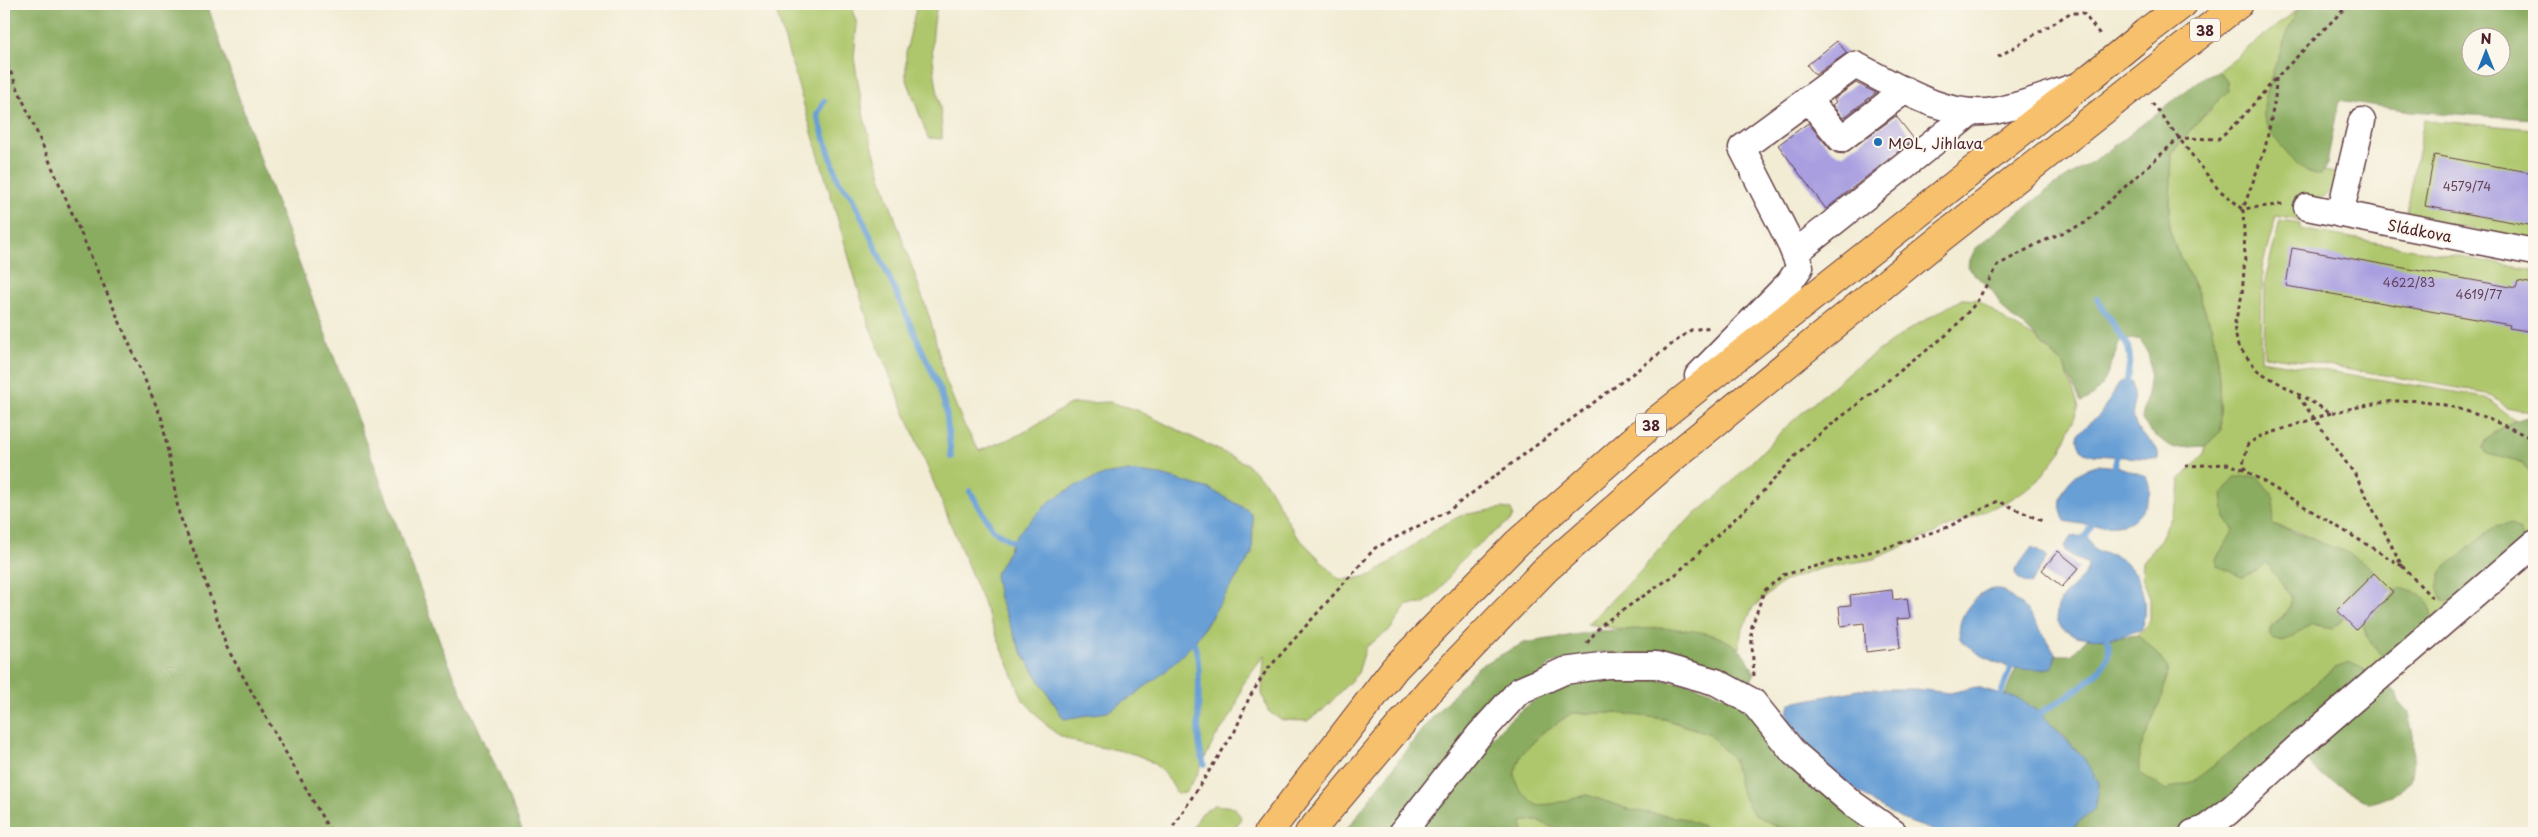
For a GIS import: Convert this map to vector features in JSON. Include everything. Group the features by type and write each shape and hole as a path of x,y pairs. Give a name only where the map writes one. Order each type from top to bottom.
{"highway":[{"name":"38","path":"1268,833 1395,668 1517,543 1647,428 2183,4"},
{"name":"38","path":"1309,833 1429,691 1545,570 1670,460 1941,238 2239,4"}],"street":[{"path":"1647,428 1789,283 1800,267 1795,253 1742,148 1855,65 1937,105 1972,112 1994,111 2085,81"},
{"path":"1808,100 1841,139 1905,90"},
{"path":"1795,253 1972,112"},
{"path":"2340,214 2362,121"},
{"name":"Sládkova","path":"2307,208 2534,252"},
{"path":"2193,833 2205,829 2228,812 2297,748 2534,544"},
{"path":"1402,833 1479,735 1519,691 1564,671 1608,665 1656,665 1716,682 1753,702 1794,753 1852,804 1894,833"}],"path":[{"path":"1564,671 1601,625 1676,574 1756,499 1797,454 1822,432 1950,332 1976,303 1998,265 2039,243 2085,223 2179,138 2218,139 2238,122 2276,78 2349,4"},
{"path":"4,57 162,420 179,514 202,570 226,646 332,833"},
{"path":"2276,78 2276,100 2265,149 2243,208 2245,258 2242,295 2234,326 2238,346 2258,371 2331,413"},
{"path":"2243,208 2290,203 2307,208"},
{"path":"1169,833 1235,731 1249,698 1266,671 1375,548 1448,511 1691,330 1716,326 1747,326"},
{"path":"2296,393 2356,476 2402,566 2449,617"},
{"path":"2246,470 2243,464 2243,456 2248,444 2259,437 2331,413 2367,405 2421,400 2451,406 2534,440"},
{"path":"2185,466 2228,464 2246,470 2402,566"},
{"path":"1753,702 1754,674 1751,628 1764,591 1783,575 1885,548 1948,527 1998,501 2042,520"}],"green space":[{"path":"4,4 207,4 254,142 445,655 509,796 523,833 4,833"},
{"path":"774,4 855,4 853,13 857,24 854,58 864,118 886,192 931,322 945,379 963,423 979,451 1021,434 1070,404 1109,402 1137,410 1247,464 1268,485 1295,534 1339,579 1354,579 1372,575 1439,527 1462,515 1503,508 1511,510 1513,515 1511,520 1475,547 1457,565 1438,592 1423,604 1407,605 1391,629 1366,647 1358,673 1323,710 1307,721 1281,720 1268,711 1262,693 1264,655 1243,683 1234,712 1215,738 1197,775 1185,793 1177,794 1166,776 1154,764 1140,756 1076,742 1059,735 1023,700 869,325","holes":["1049,502 1222,599 1206,626 1064,719 1021,651 999,598 1011,542"]},
{"path":"917,4 937,4 932,51 942,139 928,138 906,77 906,52"},
{"path":"2303,4 2534,4 2534,119 2410,111 2339,100 2326,168 2321,174 2307,172 2296,164 2265,122 2264,106 2266,93 2281,48 2297,10"},
{"path":"2297,10 2284,43 2321,174 2324,171 2342,174 2331,191 2323,197 2303,202 2298,220 2276,216 2262,268 2261,360 2486,397 2515,420 2486,441 2483,448 2487,454 2518,462 2533,477 2534,495 2531,500 2534,513 2534,535 2525,542 2494,527 2483,538 2453,602 2431,621 2400,588 2393,592 2369,566 2296,531 2271,524 2225,518 2234,530 2216,559 2266,562 2292,598 2289,610 2271,625 2303,629 2312,624 2323,627 2339,624 2344,617 2356,629 2363,623 2366,636 2396,654 2368,673 2335,668 2238,746 2189,810 2018,690 2150,646 2137,635 2150,621 2150,598 2142,577 2143,562 2160,540 2172,516 2179,495 2180,480 2204,454 2205,446 2221,431 2218,360 2212,328 2198,293 2176,249 2169,228 2172,153 2196,123 2210,111 2226,81 2218,71"},
{"path":"2218,71 2227,81 2228,91 2196,123 2172,153 2169,228 2176,249 2198,293 2212,328 2218,360 2221,431 2205,446 2172,448 2151,432 2142,420 2150,378 2150,367 2149,357 2139,339 2120,340 2102,384 2089,398 2081,402 2064,365 2024,326 2012,318 2001,306 1994,293 1967,267 1975,249 2046,191 2101,156 2204,77"},
{"path":"2424,120 2534,129 2534,241 2406,217"},
{"path":"2280,221 2300,224 2300,229 2534,270 2534,413 2507,407 2487,393 2310,362 2264,356 2265,280"},
{"path":"1962,299 1979,300 2009,323 2035,338 2064,365 2079,407 2060,452 2038,481 2008,501 1874,559 1822,568 1783,582 1753,607 1741,633 1740,648 1587,624 1639,573 1673,533 1721,493 1786,427 1850,371 1911,328"},
{"path":"2534,415 2534,478 2522,463 2487,454 2483,448 2487,441 2504,426"},
{"path":"2235,477 2258,477 2275,498 2272,524 2348,553 2362,561 2374,573 2337,610 2344,617 2333,628 2312,624 2283,642 2272,639 2271,629 2288,610 2292,598 2266,562 2257,571 2242,577 2217,566 2216,559 2234,530 2225,518 2222,494"},
{"path":"2510,524 2520,530 2525,542 2453,602 2443,600 2438,586 2440,572 2494,527"},
{"path":"2400,588 2421,595 2425,599 2430,608 2431,625 2384,656 2370,641 2363,623"},
{"path":"1657,628 1700,632 1727,641 1747,659 1754,673 1750,684 1744,688 1683,661 1600,652 1551,664 1390,833 1344,833 1423,728 1479,666 1524,643 1599,631"},
{"path":"2137,635 2150,646 2168,668 2163,694 2140,750 2140,773 2166,790 2194,781 2335,668 2350,663 2362,668 2396,692 2400,704 2408,713 2413,735 2414,761 2411,781 2392,796 2370,803 2321,775 2297,748 2193,833 2066,833 2094,809 2083,757 2063,735 2005,695 2016,668 2045,669 2054,662 2056,655 2071,655 2088,638 2108,639"},
{"path":"1604,674 1687,683 1734,699 1862,820 1862,833 1790,833 1753,814 1742,794 1733,759 1707,733 1665,719 1615,713 1572,713 1542,733 1521,755 1514,774 1519,789 1536,805 1553,804 1587,795 1631,810 1686,819 1719,833 1563,833 1537,820 1522,822 1523,833 1413,833 1501,728 1516,714 1556,685"},
{"path":"1636,710 1707,733 1733,759 1740,786 1772,825 1790,833 1467,833 1514,774 1521,755 1542,733 1572,713 1616,713"},
{"path":"1214,805 1234,807 1241,817 1234,833 1189,833 1202,813"}],"water":[{"path":"2127,380 2132,382 2135,423 2140,432 2157,449 2158,459 2094,455 2084,452 2079,445 2079,434 2101,413 2120,382"},
{"path":"2097,465 2119,467 2146,476 2150,489 2148,498 2141,512 2130,522 2105,526 2065,521 2061,512 2061,503 2062,494 2066,486 2079,473"},
{"path":"1128,471 1161,475 1210,489 1249,511 1253,519 1252,554 1194,643 1166,671 1130,698 1107,712 1064,719 1021,651 999,598 995,575 1018,533 1049,502 1073,487 1104,475"},
{"path":"2084,536 2088,539 2093,549 2113,555 2127,564 2138,580 2144,601 2143,621 2140,630 2123,636 2100,639 2073,635 2065,631 2060,625 2057,617 2057,608 2066,593 2079,581 2087,569 2087,563 2065,551 2064,546 2071,537"},
{"path":"2032,547 2047,557 2030,584 2018,578 2015,570"},
{"path":"1995,588 2002,590 2028,611 2056,655 2052,667 2028,670 2003,665 1979,654 1960,639 1960,623 1963,615 1980,595"},
{"path":"1976,687 2019,699 2040,713 2083,757 2099,783 2098,793 2094,809 2066,833 1940,833 1901,819 1875,804 1823,765 1789,721 1787,713 1791,703 1864,689 1916,689 1950,693"}],"building":[{"path":"1837,41 1847,53 1815,75 1807,65"},
{"path":"1856,83 1876,93 1843,118 1832,105 1836,102 1834,99"},
{"path":"1896,116 1914,139 1826,209 1778,145 1808,123 1830,149 1836,153 1844,154"},
{"path":"2434,155 2534,173 2534,226 2425,206"},
{"path":"2292,248 2516,288 2518,281 2534,284 2534,332 2509,328 2510,325 2286,286"},
{"path":"2058,551 2079,568 2062,587 2042,570"},
{"path":"2374,573 2393,592 2356,630 2337,610"},
{"path":"1892,590 1893,600 1907,598 1910,618 1897,619 1900,648 1866,652 1864,623 1841,626 1839,606 1851,605 1850,595"}],"waterway":[{"path":"824,101 817,115 839,182 853,198 939,387 946,410 951,457"},
{"path":"2097,299 2128,347 2130,358 2126,388"},
{"path":"2113,474 2119,448"},
{"path":"970,491 993,530 1018,545"},
{"path":"2083,542 2095,518"},
{"path":"2034,717 2065,698 2097,673 2108,655 2109,646 2106,631"},
{"path":"1191,637 1196,649 1198,664 1198,733 1204,764"},
{"path":"2001,694 2011,666"}],"place":[{"name":"MOL, Jihlava","path":"1878,142"}]}
